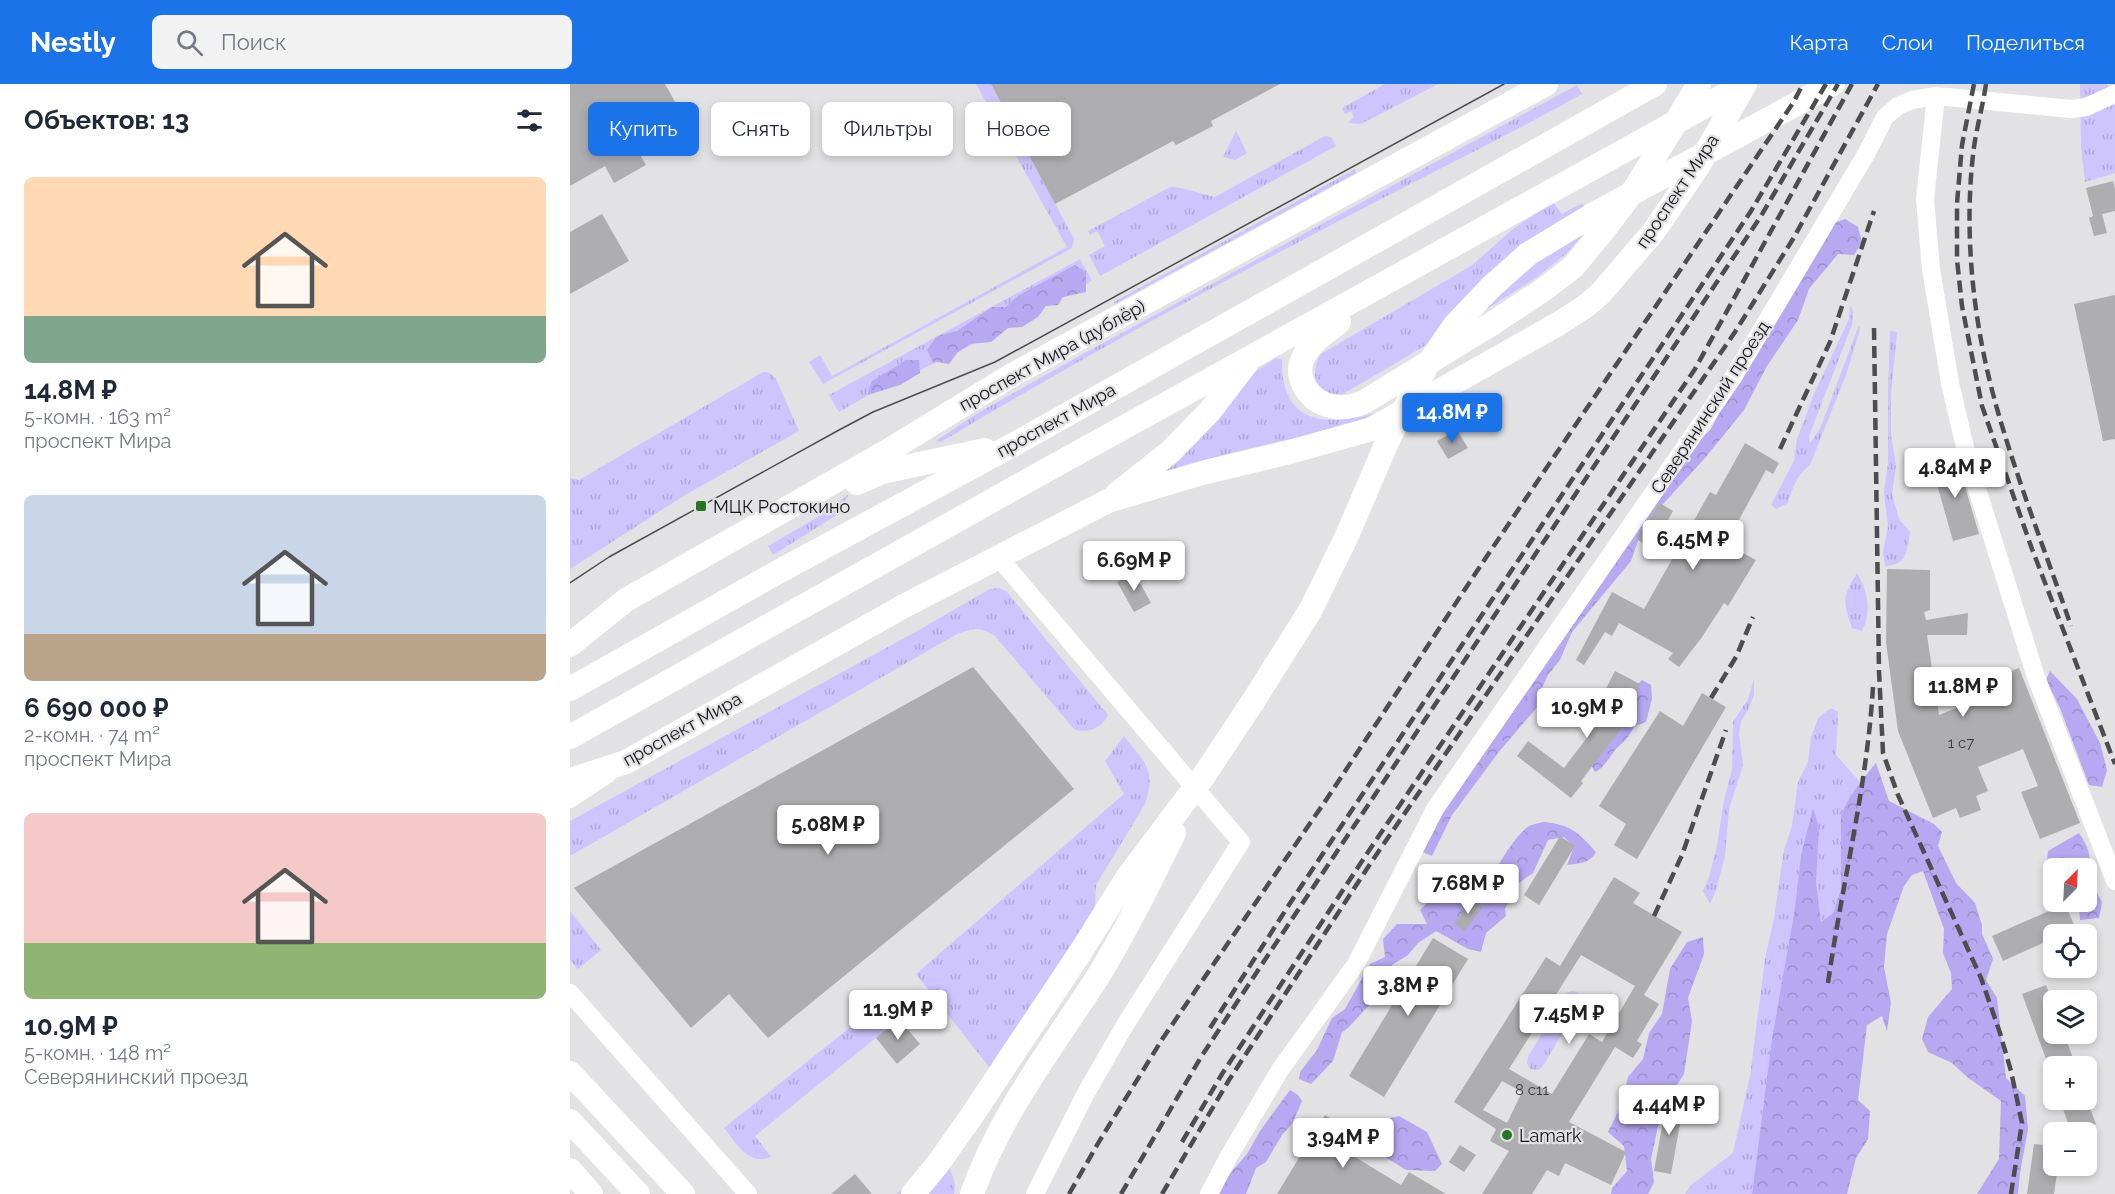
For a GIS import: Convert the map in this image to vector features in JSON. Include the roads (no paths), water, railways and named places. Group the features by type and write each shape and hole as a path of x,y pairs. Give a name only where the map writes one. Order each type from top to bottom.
{"main road":[{"name":"проспект Мира (дублёр)","path":"570,645 626,600 886,452 970,400 1546,84"},
{"name":"проспект Мира","path":"570,689 759,582 1020,441 1655,84"},
{"path":"1390,281 1311,345 1303,356 1300,375 1312,397 1318,402 1341,408 1364,402 1490,325 1573,267 1636,187 1699,84"},
{"name":"проспект Мира","path":"570,737 1745,84"},
{"name":"проспект Мира","path":"570,780 626,762 894,611 1108,501 1372,429 1558,324 1601,293 1654,231 1697,168 1745,84"},
{"path":"913,1194 937,1166 971,1118 1080,953 1126,878 1203,777 1310,611 1346,538 1388,440 1426,367 1454,326 1491,287 1528,254 1594,214 1833,84"},
{"name":"проспект Мира","path":"1108,501 1170,452 1210,411 1251,358"},
{"path":"570,637 666,590 833,492 970,400"},
{"path":"833,492 882,472 1020,441"},
{"path":"972,1194 1007,1115 1098,976 1131,919 1203,777"},
{"path":"570,1073 683,1194"},
{"path":"570,1121 638,1194"},
{"path":"570,1170 591,1194"}],"street":[{"name":"Северянинский проезд","path":"1209,1194 1280,1070 1356,963 1435,809 1734,376 1859,166 1885,117 1898,106 1912,100 1936,96 2072,109 2086,107 2115,94"},
{"path":"1936,96 1925,199 1931,269 1950,383 1968,460 2036,677 2115,881"},
{"path":"999,558 1241,842 1125,1025 1081,1103 1035,1194"},
{"path":"570,799 626,762"},
{"path":"570,993 748,1194"}],"tram line":[{"path":"570,583 609,557 839,430 873,412 995,362 1504,84"}],"railway":[{"path":"1069,1194 1163,1038 1326,800 1485,559 1793,103 1803,84"},
{"path":"1210,1028 1296,894 1751,211 1826,84"},
{"path":"1121,1194 1201,1057 1761,216 1838,84"},
{"path":"1182,1142 1222,1074 1366,855 1695,369 1852,84"},
{"path":"1162,1194 1229,1080 1372,861 1735,332 1793,239 1878,84"},
{"path":"1974,84 1962,145 1957,203 1957,260 1962,306 1982,406 2032,549 2115,764"},
{"path":"1986,84 1975,139 1970,211 1972,277 1981,342 2004,433 2071,626"},
{"path":"1780,449 1830,342 1874,211"},
{"path":"1874,328 1879,671 1883,753 1898,795 1981,978 2000,1033 2022,1123 2011,1194"},
{"path":"1711,698 1736,657 1753,617"},
{"path":"1828,983 1860,798 1873,687"},
{"path":"1654,916 1682,855 1726,730"}],"place":[{"name":"МЦК Ростокино","path":"701,506"},
{"name":"Lamark","path":"1507,1135"}]}
